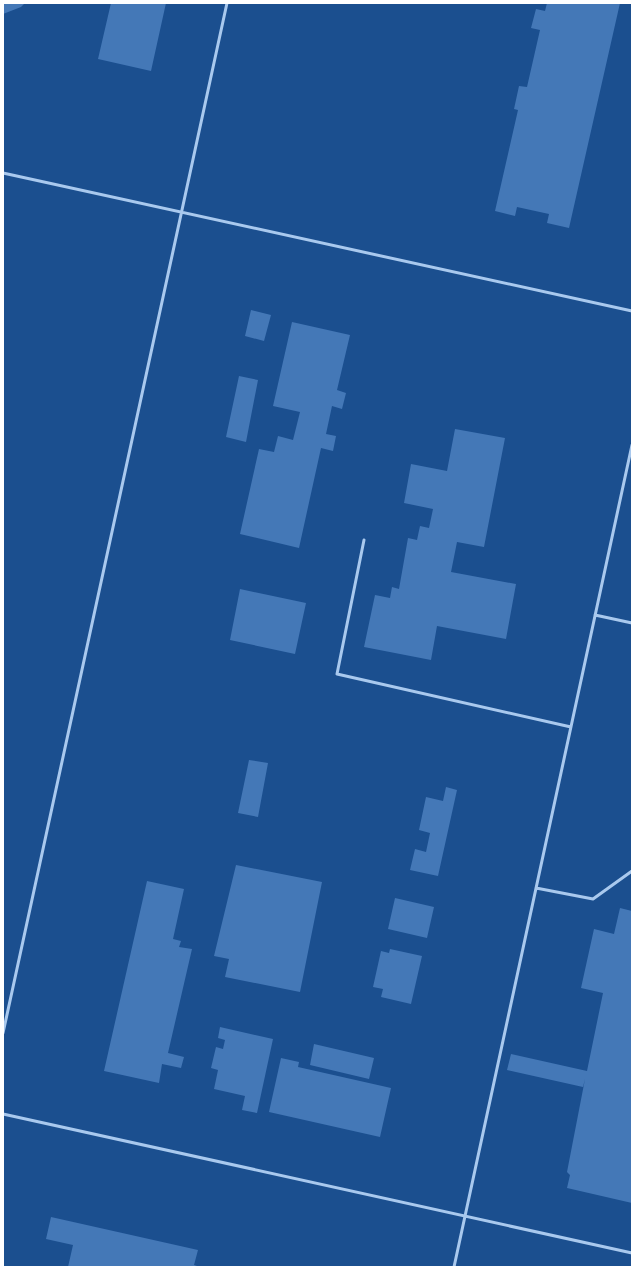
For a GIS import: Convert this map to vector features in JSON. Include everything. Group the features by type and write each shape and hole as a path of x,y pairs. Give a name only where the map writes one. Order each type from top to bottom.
{"lane":[{"path":"3,1032 227,3"},
{"path":"3,173 632,311"},
{"path":"454,1267 632,445"},
{"path":"364,540 337,674 571,728"},
{"path":"595,615 632,623"},
{"path":"536,888 593,899 632,871"},
{"path":"3,1114 632,1253"}],"building":[{"path":"3,3 25,3 21,7 3,14"},
{"path":"111,3 166,3 151,71 98,59"},
{"path":"547,3 620,3 569,228 547,223 549,214 517,207 515,216 495,211 518,110 514,109 519,86 527,87 540,30 531,28 536,9 545,11"},
{"path":"251,310 271,315 264,341 245,336"},
{"path":"292,322 350,335 337,390 346,393 342,409 332,406 326,434 336,436 333,451 321,448 299,548 240,534 259,449 274,452 278,436 293,440 300,412 273,406"},
{"path":"239,376 258,380 246,442 226,437"},
{"path":"455,429 505,438 484,547 457,542 451,572 516,584 506,639 437,626 431,660 364,647 375,595 390,598 392,587 399,589 408,538 417,540 420,526 429,528 433,509 404,503 411,464 447,471"},
{"path":"240,589 306,603 295,654 230,640"},
{"path":"249,760 268,763 258,817 238,813"},
{"path":"446,787 457,790 438,876 410,870 415,849 426,852 430,833 419,830 426,797 443,801"},
{"path":"236,865 322,882 300,992 225,977 229,959 214,956"},
{"path":"147,881 184,889 173,939 181,941 179,947 192,949 168,1053 184,1057 181,1068 162,1064 159,1083 104,1071"},
{"path":"395,898 434,907 427,938 388,929"},
{"path":"620,908 632,911 632,1203 567,1188 570,1175 567,1172 585,1079 583,1087 507,1070 511,1054 587,1071 603,993 581,988 594,929 614,934"},
{"path":"390,949 422,956 411,1004 381,997 383,989 373,987 381,951 389,953"},
{"path":"220,1027 273,1039 257,1113 242,1110 245,1096 214,1089 218,1070 211,1068 216,1047 223,1049 225,1040 218,1038"},
{"path":"314,1044 374,1058 369,1079 310,1065"},
{"path":"281,1058 299,1062 298,1067 391,1088 380,1137 269,1112"},
{"path":"51,1217 198,1250 194,1265 200,1267 68,1267 73,1245 46,1239"}]}
